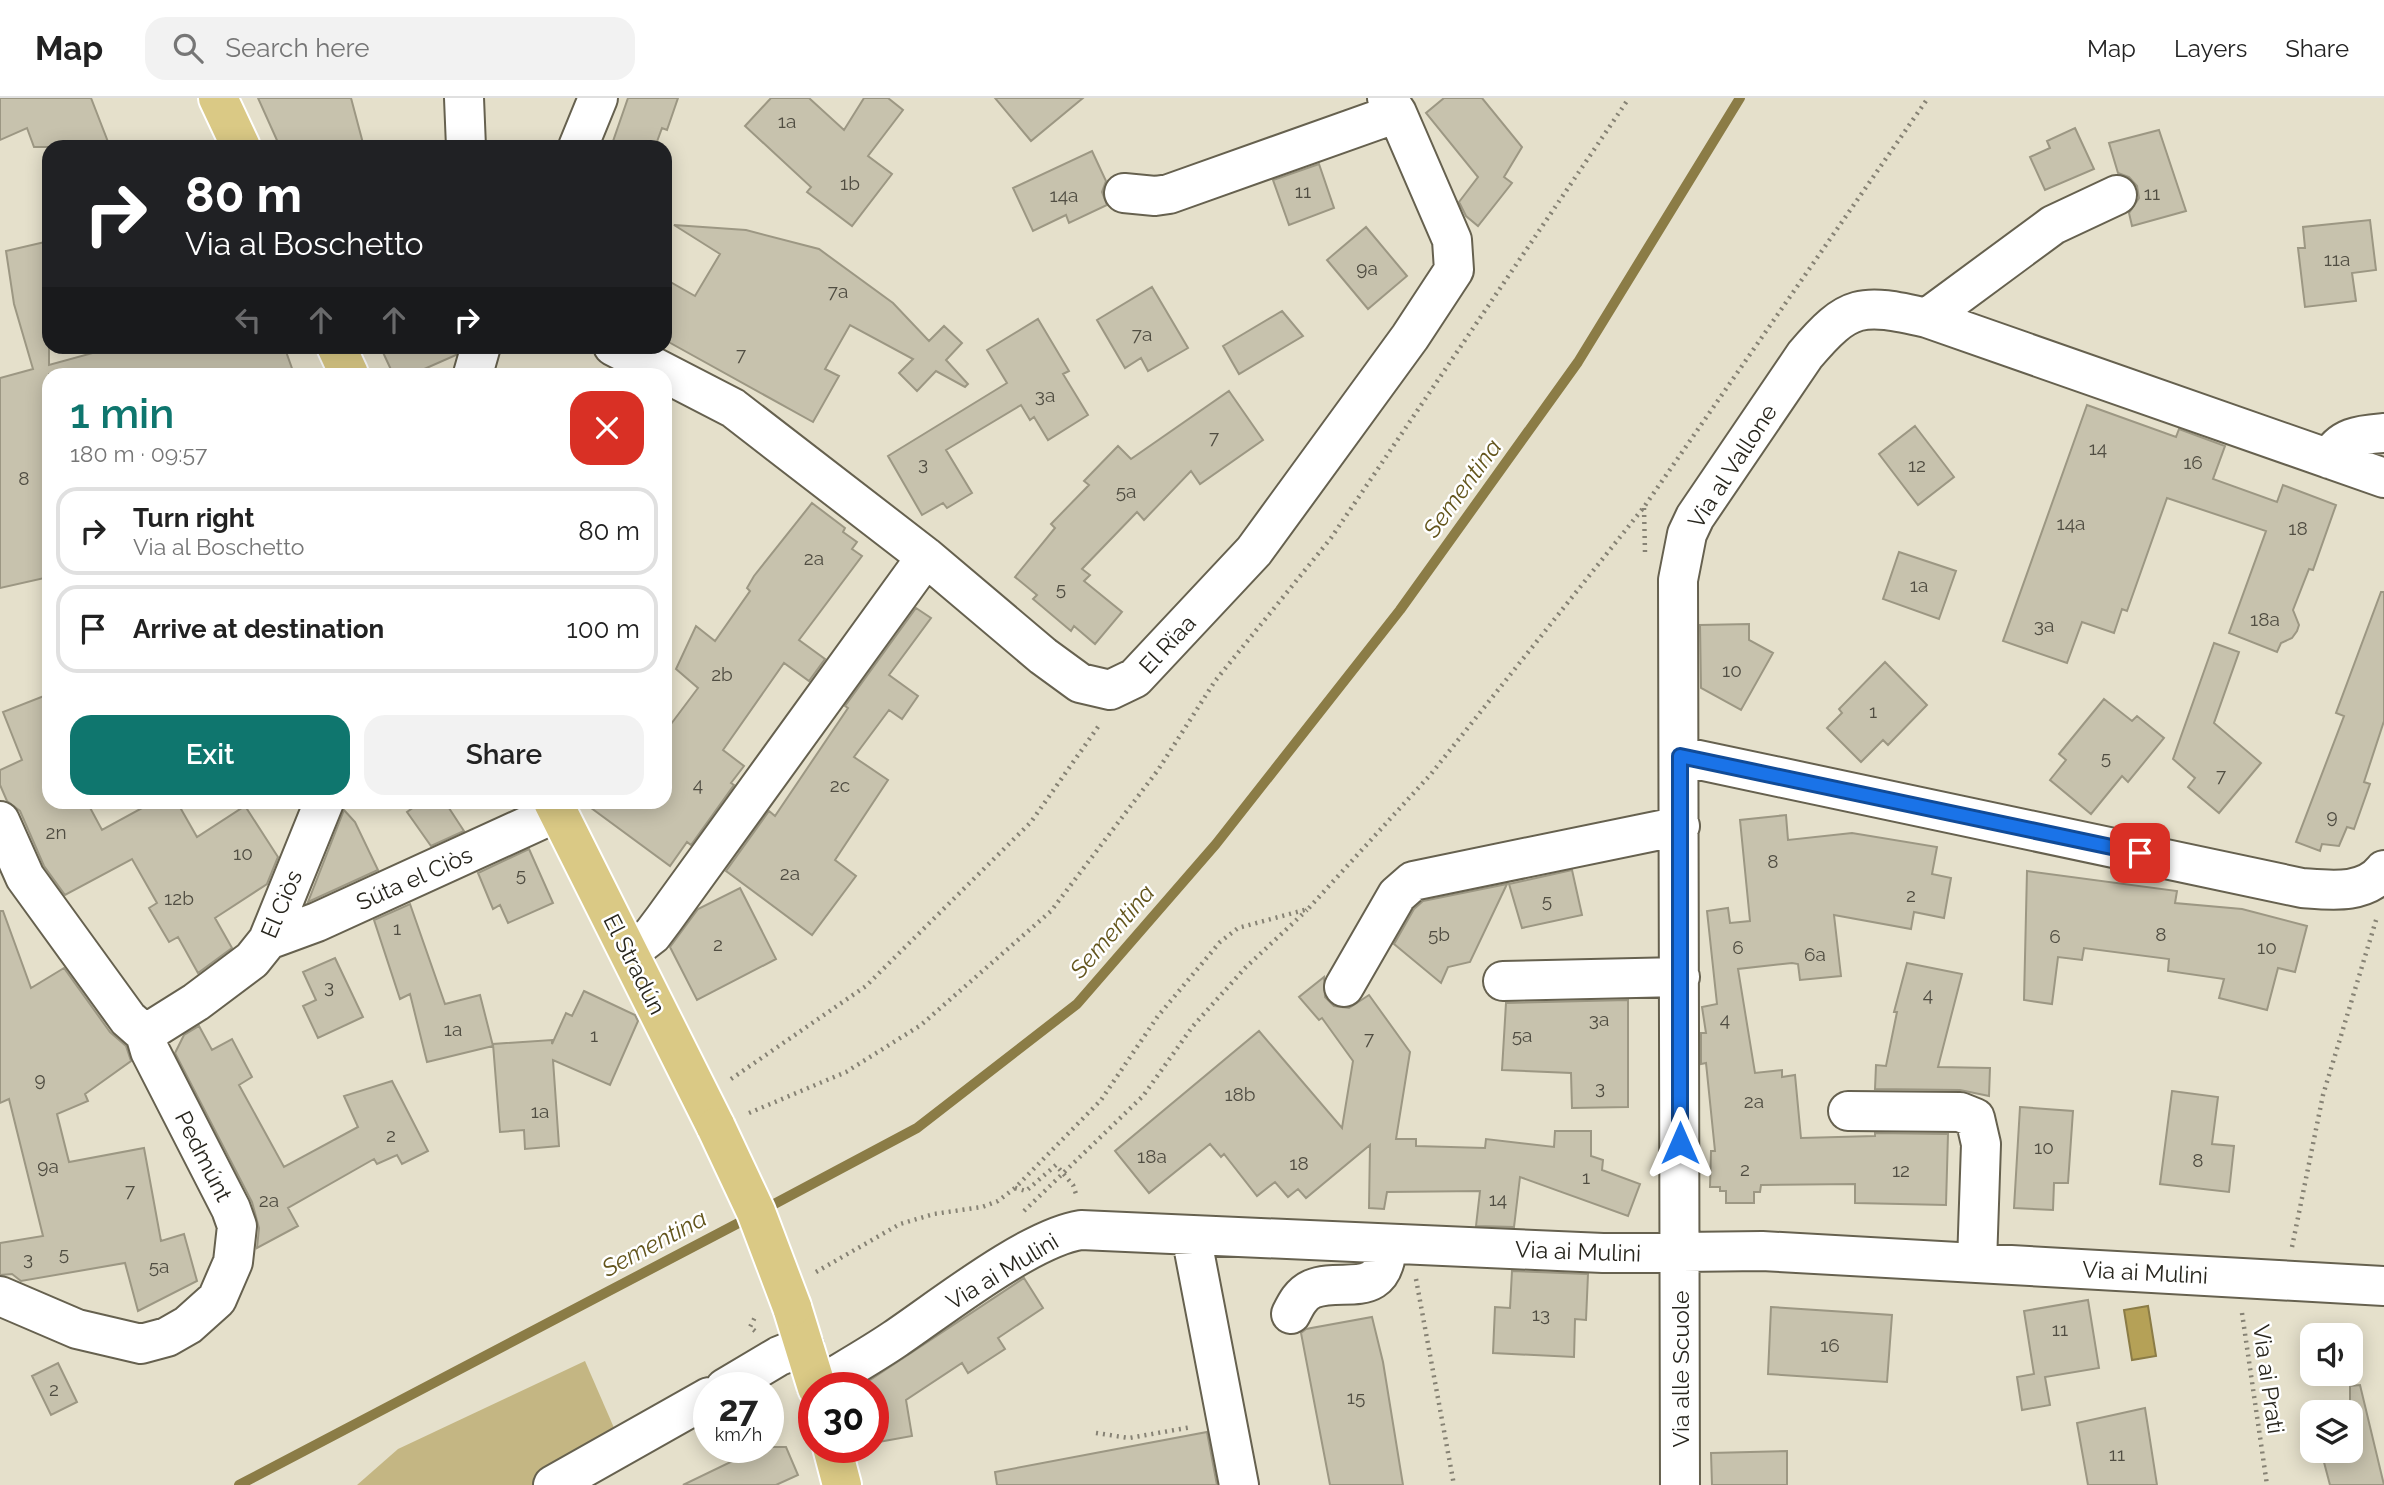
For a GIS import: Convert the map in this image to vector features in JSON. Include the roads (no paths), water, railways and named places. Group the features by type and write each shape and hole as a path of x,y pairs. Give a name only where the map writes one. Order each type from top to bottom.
{"main road":[{"path":"218,98 238,140"},
{"name":"El Stradún","path":"557,809 630,952 756,1212 812,1372"},
{"path":"836,1463 842,1485"}],"street":[{"path":"464,98 466,140"},
{"path":"581,140 598,98"},
{"path":"1124,193 1155,196 1169,194 1397,103"},
{"name":"El Rïaa","path":"926,557 1080,683 1110,690 1135,678 1254,551 1410,337 1454,270 1452,240 1397,103"},
{"path":"1927,318 2053,225 2117,195"},
{"name":"Via al Vallone","path":"1680,1253 1678,580 1687,534 1695,517 1805,355 1838,319 1863,308 1927,318 2384,478"},
{"path":"628,354 655,368"},
{"path":"630,952 652,935 664,919 926,557 733,408 672,377"},
{"path":"2329,459 2335,447 2343,441 2357,436 2384,433"},
{"path":"1680,756 2302,888 2347,889 2379,876"},
{"name":"El Ciòs","path":"145,1034 196,1002 252,960 268,940 321,809"},
{"name":"Súta el Ciòs","path":"268,940 330,916 552,809"},
{"name":"Pedmúnt","path":"0,821 25,877 128,1019 145,1034 150,1051 232,1209 237,1226 233,1262 218,1299 188,1325 167,1337 141,1344 77,1329 0,1296"},
{"path":"1344,987 1397,895 1413,881 1680,826"},
{"path":"1503,981 1680,977"},
{"path":"1848,1111 1960,1112 1975,1118 1981,1144 1977,1263"},
{"name":"Via ai Mulini","path":"842,1372 1022,1255 1055,1236 1081,1230 1680,1253 1762,1251 2384,1286"},
{"path":"1191,1235 1239,1485"},
{"path":"1291,1314 1302,1296 1313,1289 1360,1285 1371,1280 1399,1244"},
{"name":"Via alle Scuole","path":"1680,1253 1680,1485"},
{"path":"752,1372 779,1356 804,1346"},
{"path":"552,1485 693,1406"}],"waterway":[{"name":"Sementina","path":"763,1210 917,1128 1077,1004 1216,844 1400,610 1578,362 1740,98"},
{"name":"Sementina","path":"239,1485 750,1217"}]}
